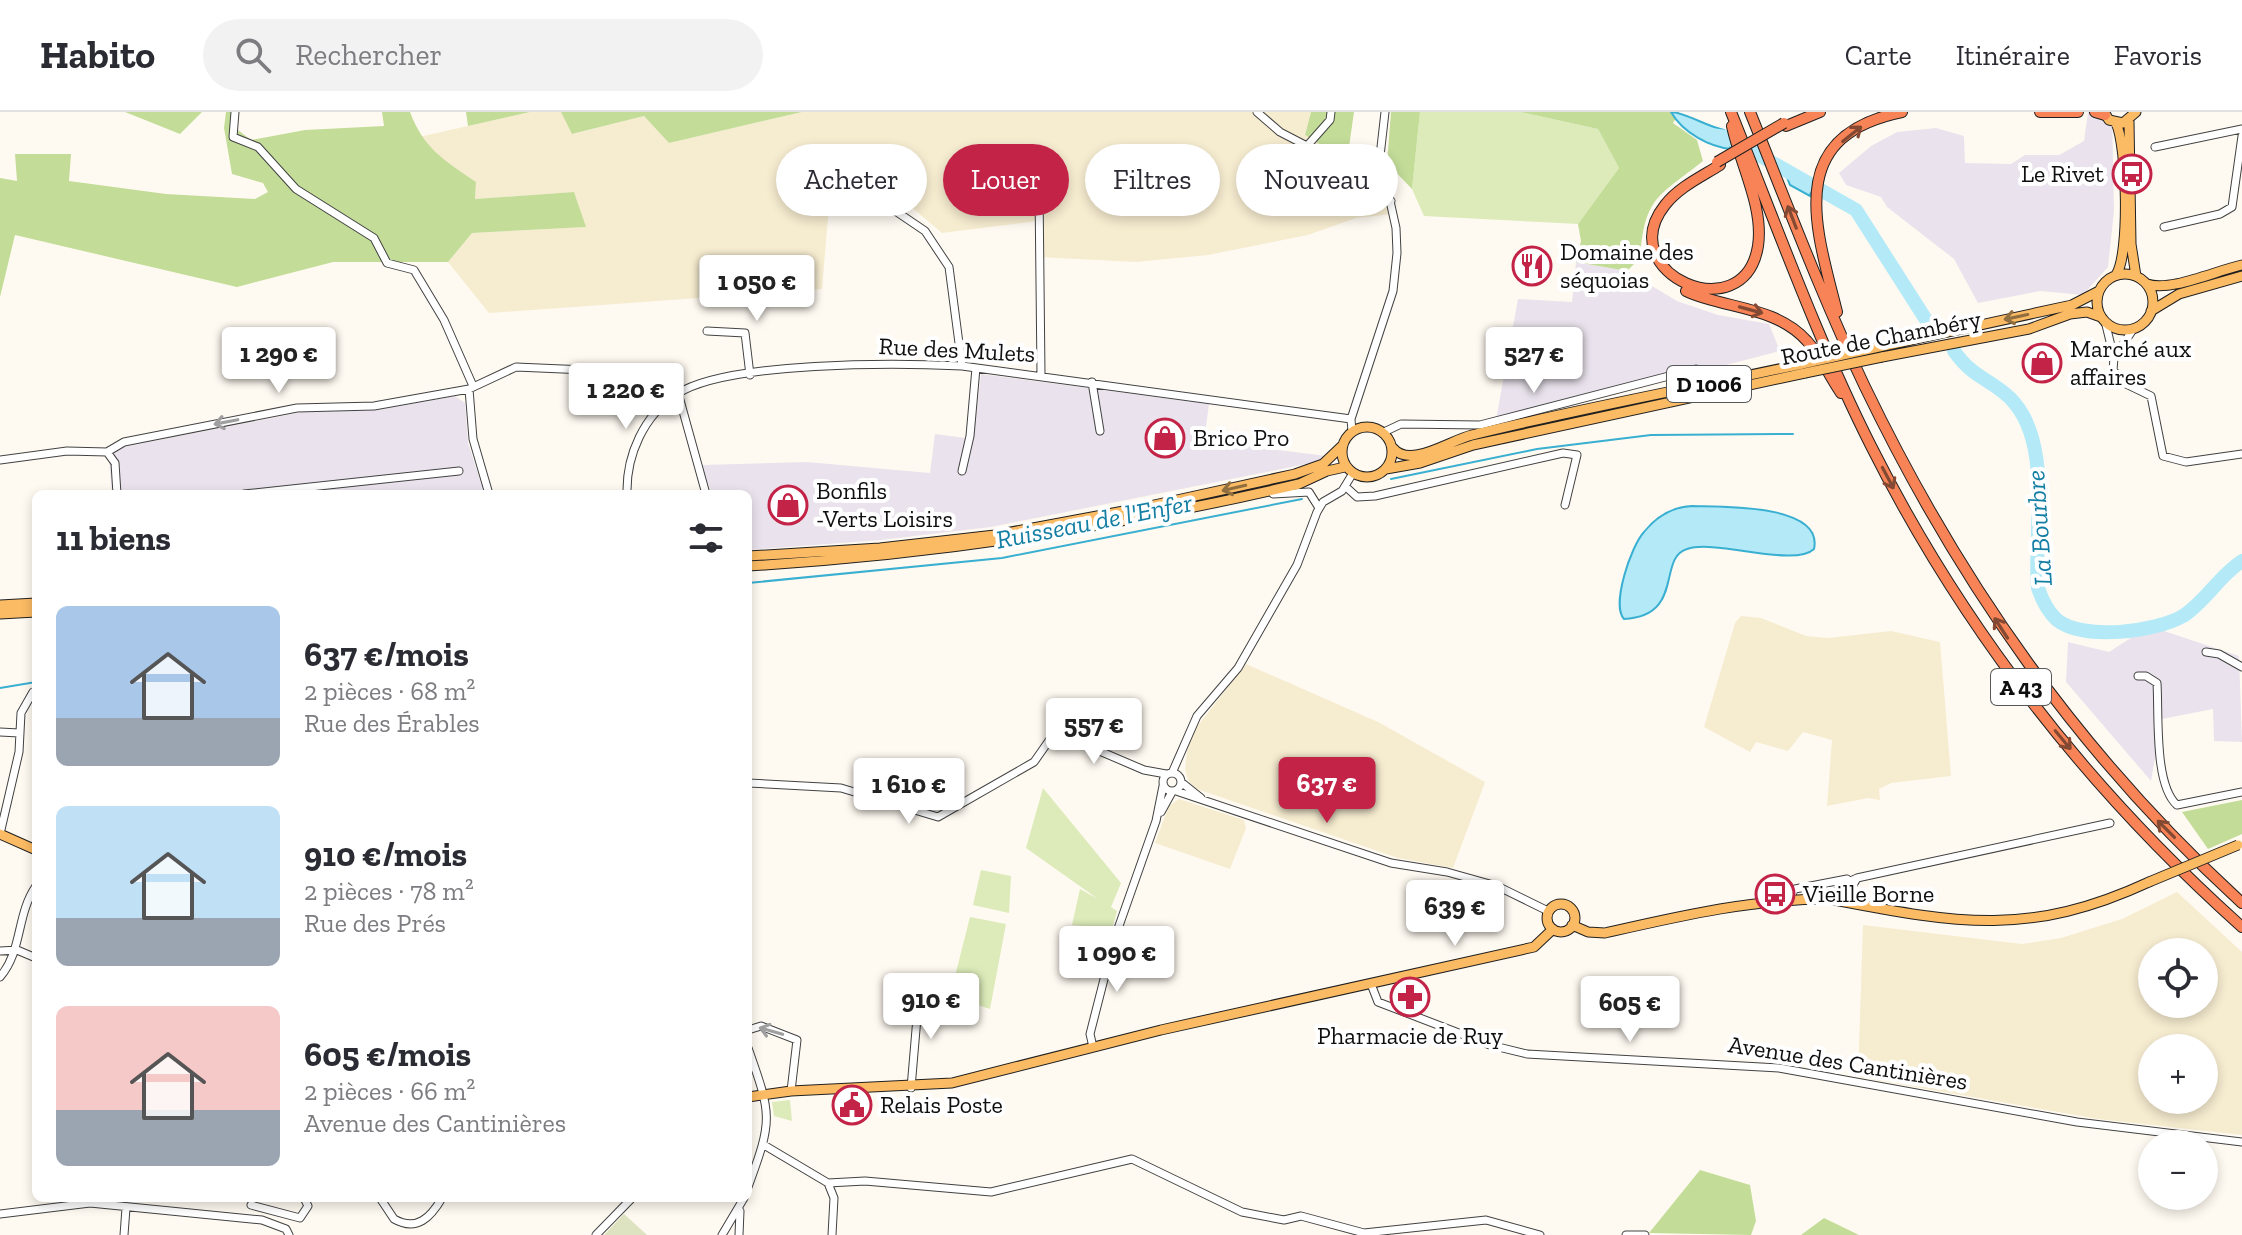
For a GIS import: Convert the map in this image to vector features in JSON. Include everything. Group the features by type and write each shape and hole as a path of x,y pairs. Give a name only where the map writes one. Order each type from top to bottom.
{"highway":[{"path":"1718,164 1678,192 1664,206 1655,228 1656,253 1661,265 1675,279 1694,288 1725,286 1743,275 1754,260 1759,230 1730,112"},
{"name":"A 43","path":"1750,112 1844,341 1911,477 2007,637 2133,795 2242,903"},
{"path":"1807,112 1675,188 1658,205 1647,231 1653,262 1676,287 1761,313 1790,326 1818,355 1853,409"},
{"path":"1785,124 1820,112"},
{"path":"1844,341 1817,234 1814,199 1819,177 1831,154 1849,134 1874,119 1902,112"},
{"path":"2040,112 2078,112"},
{"name":"A 43","path":"1735,129 1853,409 1912,522 1989,646 2121,808 2242,927"}],"main road":[{"path":"2101,113 2116,123 2125,164 2124,258 2116,275 2099,291 2098,308 2103,319 2114,327 2134,328 2151,311 2179,294 2242,276"},
{"path":"2116,123 2133,116 2131,244 2136,276"},
{"path":"2116,275 2136,276 2147,284 2168,288 2193,277 2242,265"},
{"path":"2147,284 2152,297 2151,311"},
{"name":"Route de Chambéry","path":"1393,448 1402,455 1417,456 1474,434 1880,352 2072,305 2099,291"},
{"name":"Route de Chambéry","path":"1880,352 2029,329 2070,314 2087,312 2103,319"},
{"name":"Route de Chambéry","path":"1386,469 1420,463 1473,445 1803,368"},
{"path":"752,555 905,546 1061,524 1295,474 1323,464 1352,432 1372,427 1384,432 1393,448 1386,469 1372,477 1349,470 1327,471 1299,484 1243,497 996,543 752,567"},
{"path":"1343,445 1341,453 1349,470"},
{"path":"0,605 32,603"},
{"path":"0,614 32,612"},
{"path":"0,834 32,848"},
{"path":"1572,925 1588,932 1605,933 1752,902 1789,899 1829,899 1972,922 2022,921 2070,913 2240,844"},
{"path":"1559,904 1567,905 1574,915 1572,925 1564,931 1553,929 1547,919 1548,911 1559,904"},
{"path":"752,1099 791,1091 911,1088 952,1083 1093,1047 1534,947 1553,929"}],"street":[{"path":"235,112 233,137 258,147 296,189 374,238 387,263 414,270 444,320 471,387 473,439 488,490"},
{"path":"1257,112 1280,132 1303,144"},
{"path":"1309,144 1330,120 1331,112"},
{"path":"1381,144 1385,112"},
{"path":"2155,147 2242,129"},
{"path":"2164,227 2220,214 2232,207 2242,136"},
{"path":"903,216 925,231 949,267 962,366"},
{"path":"1039,216 1041,374"},
{"path":"1352,432 1351,419 1393,291 1397,253 1393,216"},
{"path":"2103,319 2114,358 2113,370 2124,383 2151,396 2160,449 2169,461 2242,454"},
{"path":"2114,358 2134,328"},
{"path":"707,331 745,333 750,375"},
{"name":"Rue des Mulets","path":"627,490 631,458 645,426 659,408 678,393 712,378 900,363 962,366 1041,374 1351,419"},
{"path":"0,460 67,451 107,452 124,442 297,408 374,406 471,387 502,371 527,367 655,373 671,381 678,393 705,490"},
{"path":"962,471 970,436 976,368"},
{"path":"1384,432 1401,424 1480,425 1696,369"},
{"path":"1092,382 1100,431"},
{"path":"107,452 115,463 117,490"},
{"path":"1346,487 1357,497 1375,496 1563,453 1577,455 1565,505"},
{"path":"1156,821 1174,791 1174,777 1181,753 1197,716 1238,668 1297,565 1319,508 1346,487 1349,470"},
{"path":"281,490 459,471"},
{"path":"1243,497 1295,490 1309,492 1319,508"},
{"path":"2206,652 2219,654 2242,667"},
{"path":"2138,676 2146,676 2157,683 2162,777 2169,798 2177,805 2242,792"},
{"path":"0,834 19,752 21,713 32,694"},
{"path":"0,732 19,733"},
{"path":"752,783 841,788 932,817 944,814 1025,768 1042,752 1055,732 1144,770 1174,777 1202,799"},
{"path":"1144,770 1174,791 1391,863 1447,872 1497,886 1548,911"},
{"path":"1093,1047 1090,1034 1114,940 1156,821 1163,786 1174,777"},
{"path":"1789,899 1795,889 2110,823"},
{"path":"1829,899 1844,884 1857,878"},
{"path":"1857,878 1851,888 1852,896 1862,905"},
{"path":"0,977 17,950 20,920 32,894"},
{"path":"0,951 17,950 32,956"},
{"name":"Avenue des Cantinières","path":"1371,984 1378,1002 1490,1045 1527,1054 1767,1067 2077,1122 2242,1142"},
{"path":"911,1088 918,1006"},
{"path":"752,1029 761,1026 797,1040 791,1091"},
{"path":"752,1059 770,1122 752,1176"},
{"path":"764,1145 828,1183 865,1181 991,1192 1132,1159 1242,1212 1284,1220 1301,1216 1364,1233 1486,1220 1540,1235"},
{"path":"828,1183 834,1198 832,1235"},
{"path":"251,1205 300,1218 308,1206 306,1202"},
{"path":"383,1202 394,1219 407,1224 428,1218 439,1202"},
{"path":"596,1235 624,1202"},
{"path":"722,1235 743,1202"},
{"path":"0,1214 90,1203 262,1220 286,1229 289,1235"},
{"path":"124,1235 126,1208"},
{"path":"739,1235 740,1209"},
{"path":"1626,1235 1645,1235"}],"shaded area":[{"path":"530,112 561,112 573,134 644,116 669,143 802,112 1311,112 1305,135 1320,144 1236,144 1236,216 1374,216 1356,218 1308,235 1208,255 1136,262 1038,257 1037,221 942,233 922,216 927,216 927,144 776,144 776,216 828,216 822,289 489,313 448,262 472,233 585,227 574,192 475,199 476,182 440,158 419,137"},
{"path":"2088,112 2112,112 2114,211 2108,267 2083,295 2040,291 1978,303 1954,259 1887,207 1881,197 1846,185 1839,173 1871,146 1897,132 1936,128 1964,136 1965,163 2011,164 2025,155 2059,155 2084,141"},
{"path":"1576,262 1627,271 1677,301 1718,315 1769,324 1780,351 1495,425 1518,299 1572,302"},
{"path":"981,374 1209,404 1204,441 1327,456 1317,462 991,527 881,540 752,550 752,490 710,490 701,465 807,462 930,473 935,434 973,439"},
{"path":"455,396 465,403 468,443 483,490 112,490 108,450 302,412 378,410"},
{"path":"1741,616 1761,618 1806,636 1828,638 1891,631 1940,642 1951,776 1891,783 1879,789 1880,800 1868,798 1827,806 1832,740 1803,732 1788,751 1756,742 1750,752 1704,727 1735,623"},
{"path":"2158,629 2239,656 2242,742 2214,741 2213,709 2162,719 2151,781 2066,682 2068,642 2109,652 2143,630"},
{"path":"1246,664 1378,722 1485,782 1453,868 1398,858 1197,789 1189,782 1185,770 1187,751 1196,728"},
{"path":"1179,799 1244,820 1246,828 1230,869 1155,843 1169,806"},
{"path":"2177,892 2242,952 2242,1135 2098,1119 1858,1077 1863,925 2022,944 2061,938 2122,919"}],"green space":[{"path":"125,112 202,112 180,134"},
{"path":"226,112 235,112 238,130 251,140 305,130 384,126 382,112 410,112 429,145 476,182 475,199 574,192 586,227 472,233 448,262 333,262 237,287 15,235 0,297 0,178 17,181 15,154 71,154 69,181 166,194 255,199 268,192 263,183 232,174 224,128"},
{"path":"466,112 530,112 468,126"},
{"path":"561,112 802,112 669,143 644,116 572,134"},
{"path":"1311,112 1354,112 1349,144 1320,144 1305,135"},
{"path":"1391,112 1420,112 1412,189 1398,174 1398,144 1388,144"},
{"path":"1420,112 1520,112 1598,129 1619,168 1578,224 1424,216 1412,189"},
{"path":"1520,112 1679,112 1673,123 1697,140 1703,161 1656,200 1646,222 1640,258 1627,271 1576,262 1581,241 1578,224 1619,168 1598,129"},
{"path":"1043,788 1121,883 1111,907 1117,911 1112,929 1072,925 1080,889 1098,899 1026,848"},
{"path":"2242,800 2242,834 2208,849 2182,812"},
{"path":"981,870 1011,876 1009,913 973,905"},
{"path":"970,917 1006,924 990,1009 950,996"},
{"path":"790,1100 792,1121 774,1116 772,1102"},
{"path":"1700,1170 1750,1185 1756,1221 1751,1235 1649,1233"},
{"path":"624,1214 647,1235 604,1235"},
{"path":"1824,1218 1859,1235 1801,1235"}],"water":[{"path":"1671,112 1724,130 1731,149 1698,138 1682,126"},
{"path":"1781,162 1814,180 1810,196 1790,185"},
{"path":"1678,508 1745,508 1787,515 1803,523 1813,534 1814,549 1790,556 1716,547 1687,549 1678,554 1673,563 1663,598 1655,608 1643,616 1624,619 1621,589 1639,539 1659,517"}],"waterway":[{"name":"La Bourbre","path":"1710,135 1727,137 1856,210 1930,326"},
{"name":"La Bourbre","path":"1954,351 1975,373 2010,398 2024,416 2037,462 2038,588 2045,605 2057,620 2069,627 2101,632 2138,630 2171,622 2198,604 2242,561"},
{"name":"Ruisseau de l'Enfer","path":"1391,479 1537,449 1651,435 1793,434"},
{"name":"Ruisseau de l'Enfer","path":"752,583 1002,558 1302,499"},
{"name":"Ruisseau de l'Enfer","path":"0,688 32,683"}],"place":[{"name":"Le Rivet","path":"2132,174"},
{"name":"Domaine des séquoias","path":"1532,266"},
{"name":"Marché aux affaires","path":"2042,363"},
{"name":"Brico Pro","path":"1165,438"},
{"name":"Bonfils -Verts Loisirs","path":"788,505"},
{"name":"Vieille Borne","path":"1775,894"},
{"name":"Pharmacie de Ruy","path":"1410,997"},
{"name":"Relais Poste","path":"852,1105"}]}
